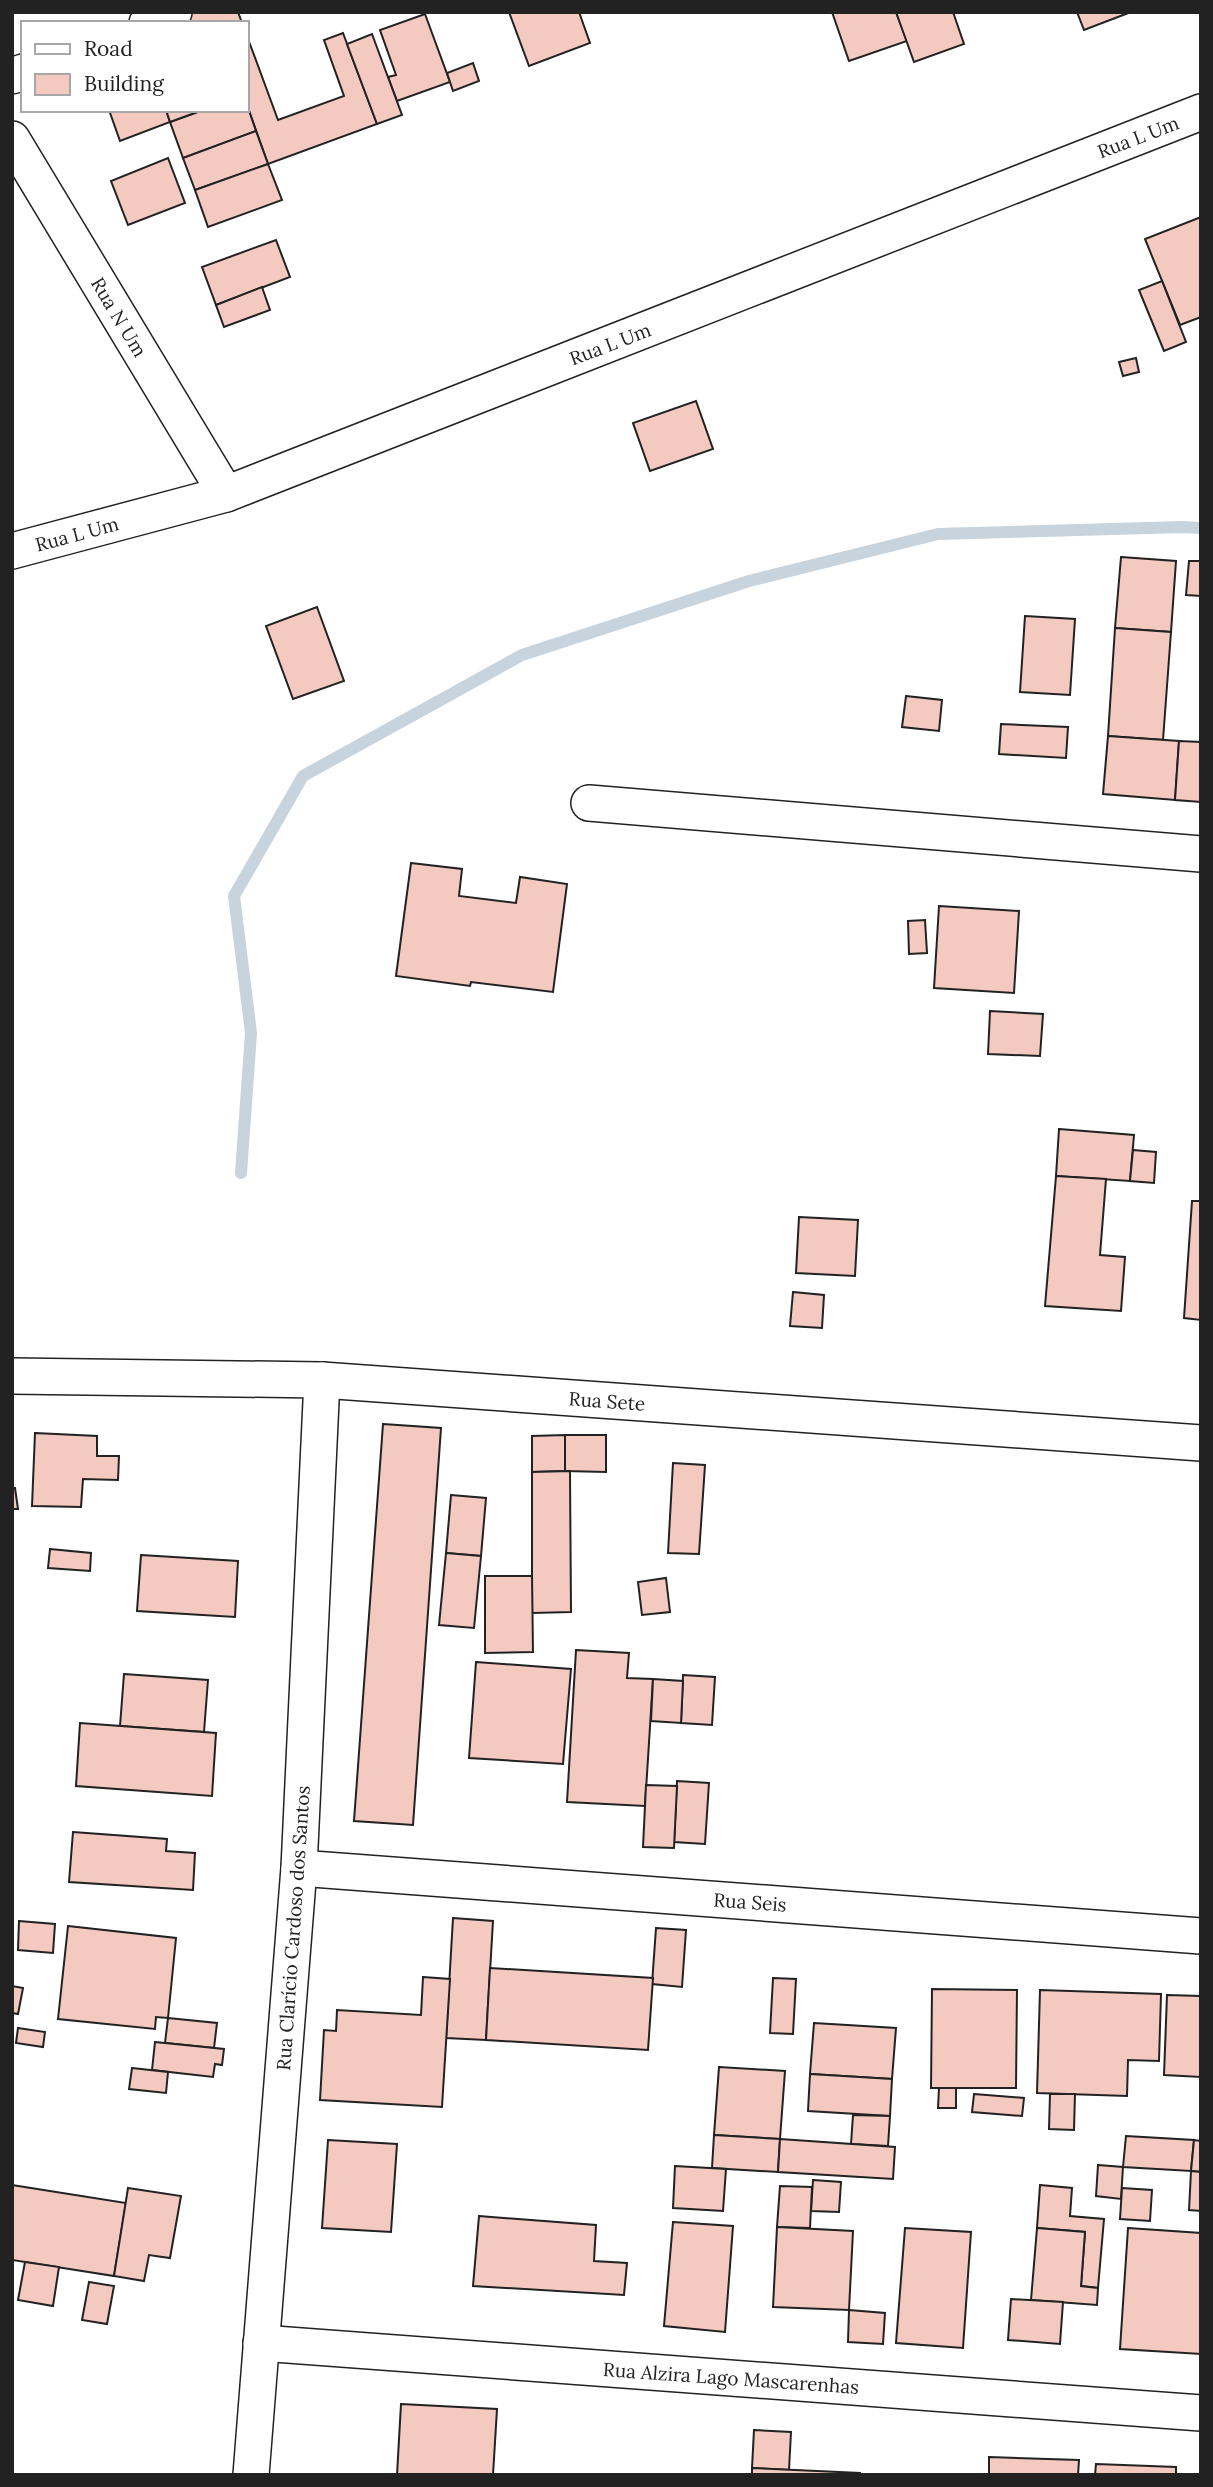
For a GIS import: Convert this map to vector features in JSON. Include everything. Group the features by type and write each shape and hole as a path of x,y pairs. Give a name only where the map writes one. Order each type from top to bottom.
{"street":[{"path":"152,21 174,12"},
{"name":"Rua L Um","path":"12,551 226,494 1201,112"},
{"name":"Rua N Um","path":"12,139 226,494"},
{"path":"589,803 1201,854"},
{"name":"Rua Sete","path":"12,1376 322,1380 1201,1443"},
{"name":"Rua Clarício Cardoso dos Santos","path":"251,2475 299,1868 322,1380"},
{"name":"Rua Seis","path":"299,1868 1201,1936"},
{"name":"Rua Alzira Lago Mascarenhas","path":"261,2343 1201,2413"}],"building":[{"path":"164,12 238,12 241,21 155,21"},
{"path":"509,12 579,12 590,43 529,66"},
{"path":"832,12 896,12 907,41 849,61"},
{"path":"896,12 953,12 964,44 914,62"},
{"path":"1077,12 1131,12 1084,30"},
{"path":"425,14 450,82 397,101 388,77 396,75 380,30"},
{"path":"343,33 377,124 268,164 248,108 248,39 278,120 344,96 324,40"},
{"path":"372,34 402,115 377,124 347,44"},
{"path":"473,63 479,81 453,91 447,73"},
{"path":"248,108 256,131 183,158 170,122 198,112 248,112"},
{"path":"110,112 167,112 170,122 120,141"},
{"path":"167,112 198,112 170,122"},
{"path":"256,131 268,164 195,190 183,158"},
{"path":"168,158 185,203 128,225 111,181"},
{"path":"268,164 282,200 208,227 195,190"},
{"path":"1201,217 1201,317 1180,325 1145,239"},
{"path":"276,240 290,277 216,305 202,267"},
{"path":"1162,281 1186,342 1164,351 1139,290"},
{"path":"262,287 270,310 224,327 216,305"},
{"path":"1136,358 1139,372 1123,376 1119,362"},
{"path":"696,401 713,449 650,471 633,423"},
{"path":"1121,557 1176,561 1171,632 1115,628"},
{"path":"1189,561 1201,561 1201,596 1186,595"},
{"path":"317,607 344,681 293,699 266,626"},
{"path":"1025,616 1075,619 1070,695 1020,692"},
{"path":"1115,628 1171,632 1163,740 1108,736"},
{"path":"906,696 942,700 939,731 902,727"},
{"path":"1001,724 1068,727 1066,758 999,754"},
{"path":"1108,736 1179,741 1175,800 1103,794"},
{"path":"1179,741 1201,742 1201,802 1175,800"},
{"path":"411,863 462,869 459,896 516,903 520,877 567,884 553,992 471,982 470,986 396,976"},
{"path":"939,906 1019,911 1014,993 934,988"},
{"path":"925,920 927,953 909,954 908,921"},
{"path":"990,1011 1043,1014 1040,1056 988,1054"},
{"path":"1059,1129 1134,1135 1130,1181 1056,1176"},
{"path":"1133,1150 1156,1152 1154,1183 1130,1181"},
{"path":"1056,1176 1106,1179 1100,1255 1125,1257 1121,1311 1045,1306"},
{"path":"1192,1201 1201,1201 1201,1320 1184,1318"},
{"path":"799,1217 858,1220 855,1276 796,1273"},
{"path":"793,1292 824,1295 822,1328 790,1326"},
{"path":"383,1424 441,1428 413,1825 354,1821"},
{"path":"35,1433 97,1436 97,1456 119,1456 118,1480 83,1479 81,1507 32,1506"},
{"path":"565,1435 606,1435 606,1472 565,1471"},
{"path":"565,1435 565,1471 532,1472 532,1436"},
{"path":"673,1463 705,1465 699,1554 668,1553"},
{"path":"570,1471 571,1612 532,1613 532,1472"},
{"path":"12,1488 15,1488 18,1509 12,1509"},
{"path":"451,1495 486,1498 481,1556 446,1553"},
{"path":"50,1549 91,1553 90,1571 48,1568"},
{"path":"446,1553 481,1556 474,1628 439,1625"},
{"path":"141,1555 238,1561 235,1617 137,1611"},
{"path":"485,1576 532,1576 533,1652 485,1653"},
{"path":"666,1578 670,1612 642,1615 638,1582"},
{"path":"576,1650 629,1653 627,1678 653,1679 645,1806 567,1802"},
{"path":"476,1662 571,1669 563,1764 469,1758"},
{"path":"124,1674 208,1680 204,1732 120,1726"},
{"path":"683,1675 715,1677 712,1725 681,1723"},
{"path":"653,1679 683,1681 681,1723 651,1721"},
{"path":"80,1723 216,1733 212,1796 76,1786"},
{"path":"677,1781 709,1783 705,1844 674,1842"},
{"path":"646,1785 677,1786 674,1848 643,1847"},
{"path":"73,1832 167,1839 166,1851 195,1853 193,1890 69,1882"},
{"path":"453,1918 493,1921 486,2040 446,2038"},
{"path":"19,1921 55,1924 53,1953 18,1950"},
{"path":"68,1926 176,1938 168,2018 156,2017 155,2029 58,2019"},
{"path":"656,1928 686,1930 682,1987 652,1984"},
{"path":"490,1968 653,1978 648,2050 486,2040"},
{"path":"423,1977 450,1979 442,2107 320,2100 324,2030 336,2031 337,2010 421,2015"},
{"path":"773,1978 796,1979 793,2034 770,2033"},
{"path":"12,1986 23,1988 18,2014 12,2013"},
{"path":"932,1989 1017,1990 1016,2088 931,2088"},
{"path":"1040,1990 1161,1994 1159,2061 1128,2060 1127,2096 1037,2093"},
{"path":"1167,1995 1201,1996 1201,2077 1164,2075"},
{"path":"168,2018 217,2023 214,2048 165,2043"},
{"path":"814,2023 896,2028 892,2079 810,2074"},
{"path":"18,2028 45,2032 43,2047 16,2043"},
{"path":"155,2042 224,2049 222,2065 215,2064 213,2077 152,2070"},
{"path":"719,2067 785,2071 780,2139 714,2135"},
{"path":"132,2068 168,2072 166,2093 129,2089"},
{"path":"810,2074 892,2079 890,2116 808,2111"},
{"path":"939,2088 956,2088 956,2108 938,2108"},
{"path":"974,2094 1024,2098 1022,2116 972,2112"},
{"path":"1050,2094 1075,2094 1074,2130 1049,2129"},
{"path":"853,2115 890,2116 888,2146 851,2144"},
{"path":"714,2135 780,2139 778,2172 712,2168"},
{"path":"1126,2136 1194,2140 1191,2171 1123,2167"},
{"path":"780,2139 895,2147 893,2179 778,2172"},
{"path":"328,2140 397,2144 391,2232 322,2228"},
{"path":"1194,2140 1201,2141 1201,2172 1191,2171"},
{"path":"1098,2165 1123,2167 1121,2199 1096,2196"},
{"path":"675,2166 726,2169 723,2211 673,2208"},
{"path":"1191,2171 1201,2172 1201,2211 1189,2210"},
{"path":"813,2180 841,2182 839,2212 811,2211"},
{"path":"12,2185 126,2203 114,2276 12,2260"},
{"path":"1040,2185 1072,2188 1070,2216 1104,2219 1098,2288 1081,2286 1085,2232 1037,2228"},
{"path":"780,2186 812,2187 810,2228 777,2227"},
{"path":"128,2188 181,2196 170,2258 149,2255 144,2281 114,2276"},
{"path":"1122,2188 1152,2190 1150,2221 1120,2219"},
{"path":"479,2216 596,2225 594,2261 627,2263 624,2295 473,2286"},
{"path":"673,2222 733,2226 725,2332 664,2326"},
{"path":"777,2227 853,2231 849,2310 773,2307"},
{"path":"905,2228 971,2232 963,2348 896,2343"},
{"path":"1037,2228 1085,2232 1081,2286 1098,2288 1097,2305 1031,2300"},
{"path":"1128,2228 1201,2233 1201,2354 1120,2349"},
{"path":"25,2262 59,2267 53,2306 18,2300"},
{"path":"89,2282 114,2286 107,2324 82,2320"},
{"path":"1011,2299 1063,2302 1060,2344 1008,2340"},
{"path":"849,2310 885,2313 883,2344 848,2342"},
{"path":"401,2404 497,2409 493,2475 397,2475"},
{"path":"754,2430 791,2432 789,2470 752,2468"},
{"path":"989,2457 1079,2460 1078,2475 989,2475"},
{"path":"1096,2464 1176,2467 1176,2475 1095,2475"},
{"path":"752,2468 860,2473 860,2475 752,2475"}],"waterway":[{"path":"241,1173 251,1033 234,896 303,776 522,655 749,581 938,534 1201,528"}]}
